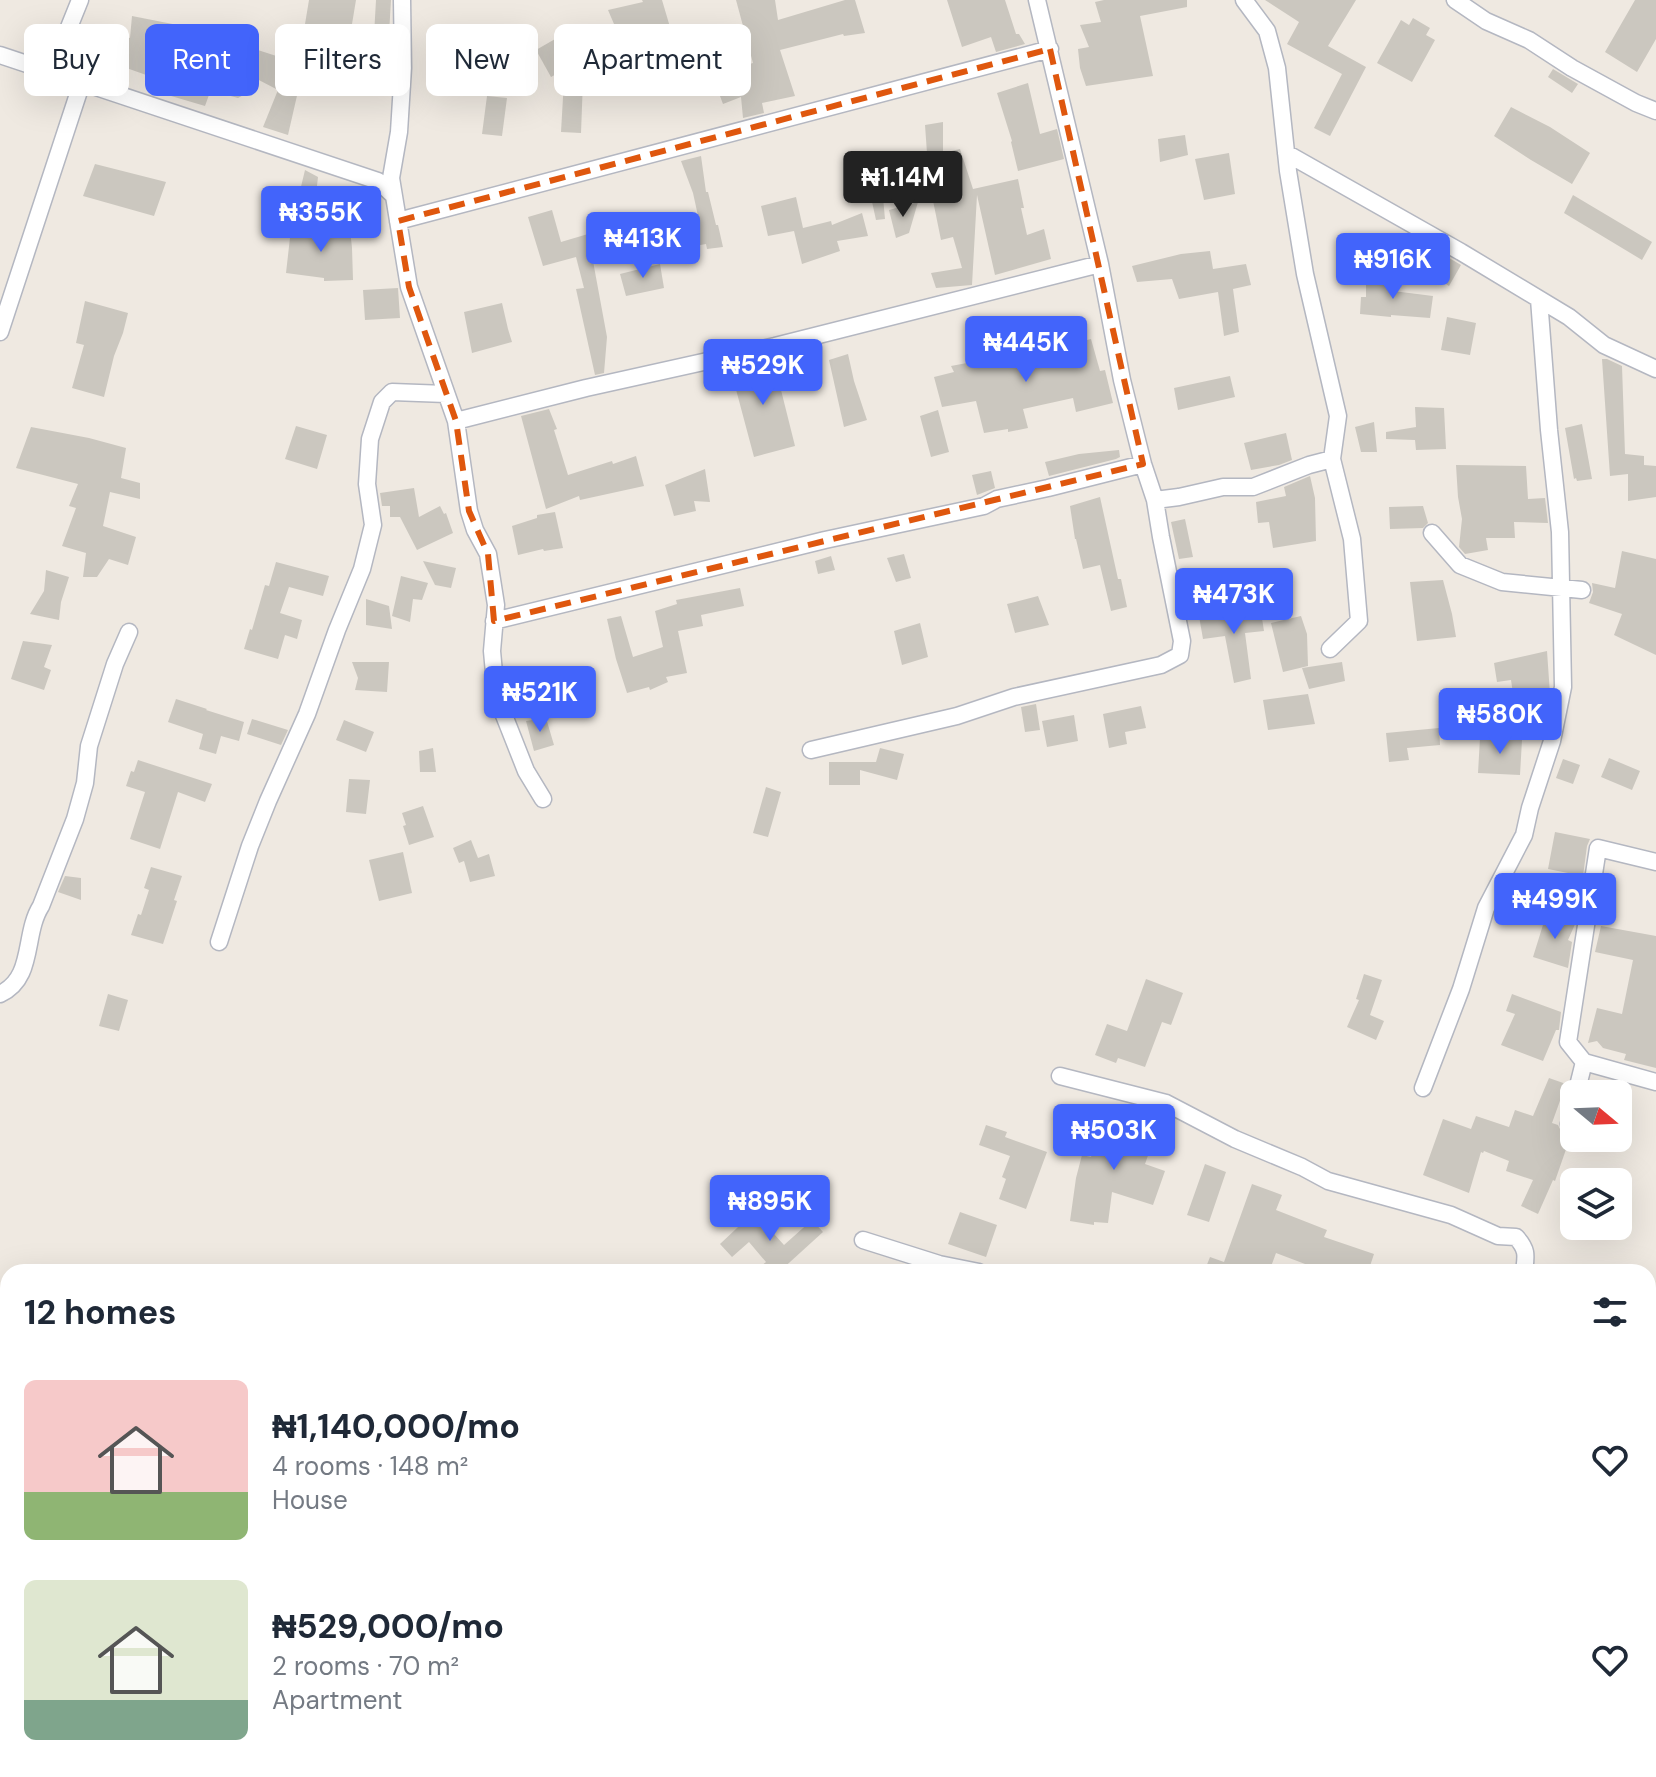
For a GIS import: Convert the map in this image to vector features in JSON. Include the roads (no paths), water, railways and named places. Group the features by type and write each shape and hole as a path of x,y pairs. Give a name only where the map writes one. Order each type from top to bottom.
{"street":[{"path":"70,24 80,0"},
{"path":"402,0 403,68 399,132 385,177 393,195 409,287 456,421 469,511 488,554 494,581 496,605 492,651 496,695 526,771 543,799"},
{"path":"811,750 957,716 1014,697 1161,665 1180,655 1182,641 1155,500 1122,380 1100,264 1037,0"},
{"path":"1244,0 1267,31 1277,68 1286,153 1305,274 1338,416 1332,459 1352,539 1359,621 1330,649"},
{"path":"1455,0 1486,21 1529,40 1572,68 1656,111"},
{"path":"398,221 1050,49"},
{"path":"0,55 24,63"},
{"path":"0,332 77,96"},
{"path":"127,96 385,177"},
{"path":"1286,153 1569,317 1604,345 1656,369"},
{"path":"456,421 775,346 1100,264"},
{"path":"1423,1088 1461,989 1486,908 1524,835 1552,741 1563,687 1560,532 1539,299"},
{"path":"219,942 250,846 307,714 362,569 373,525 367,484 370,439 382,402 392,392 446,394"},
{"path":"1155,500 1223,487 1253,487 1332,459"},
{"path":"494,621 825,540 984,506 997,499 1143,464"},
{"path":"1432,533 1460,565 1502,582 1582,590"},
{"path":"0,994 10,989 19,977 28,955 35,915 75,819 85,783 89,746 115,664 129,632"},
{"path":"1656,862 1598,848 1568,1042 1584,1062 1656,1082"},
{"path":"1580,1080 1584,1062"},
{"path":"1060,1076 1166,1103 1235,1139 1328,1181 1451,1215 1498,1236 1516,1237 1526,1254 1525,1264"},
{"path":"863,1240 939,1264"}]}
